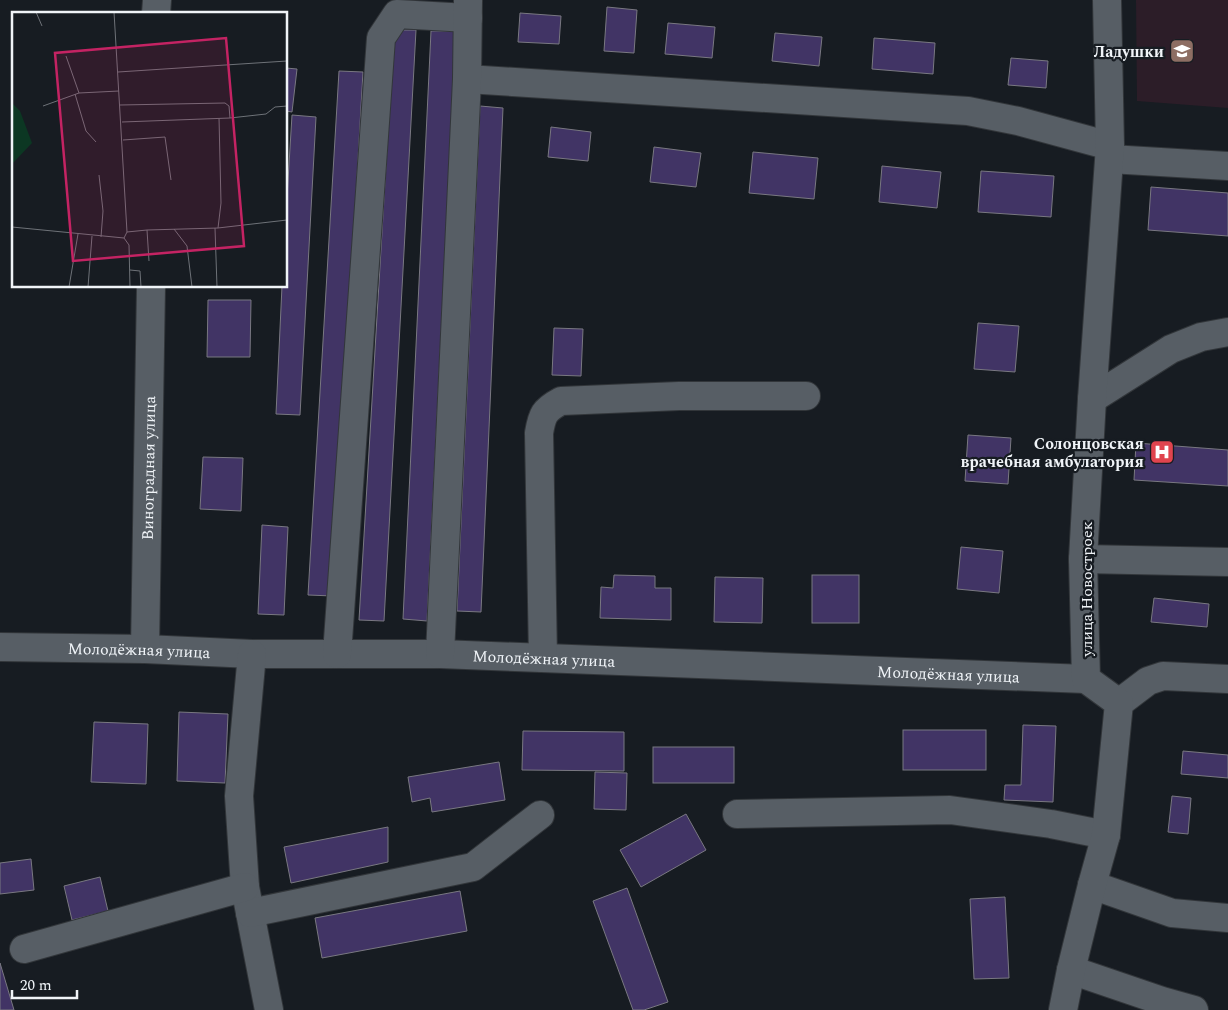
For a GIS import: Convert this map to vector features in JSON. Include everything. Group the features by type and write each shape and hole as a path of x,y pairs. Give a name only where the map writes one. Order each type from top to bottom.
{"street":[{"name":"улица Новостроек","path":"1107,0 1110,152 1092,399 1083,559 1086,680 1119,703"},
{"path":"336,654 381,38 397,14 468,9 467,78 440,654"},
{"path":"467,78 968,111 1018,122 1110,152 1228,166"},
{"name":"Виноградная улица","path":"145,649 151,288"},
{"path":"1092,399 1171,349 1201,337 1228,332"},
{"path":"543,658 539,433 541,419 549,407 561,401 678,396 806,396"},
{"path":"1083,559 1228,562"},
{"name":"Молодёжная улица","path":"0,647 145,649 252,654 440,654 1086,680"},
{"path":"252,654 239,796 247,900 269,1010"},
{"path":"1063,1010 1071,970 1106,834 1119,703 1148,681 1163,676 1228,679"},
{"path":"737,814 950,810 1051,824 1106,834"},
{"path":"24,949 247,900 473,867 540,815"},
{"path":"1092,885 1172,913 1228,918"},
{"path":"1071,970 1194,1010"}],"shaded area":[{"name":"Ладушки","path":"1136,0 1228,0 1228,108 1137,101"}],"building":[{"path":"607,7 637,10 634,53 604,51"},
{"path":"520,13 561,16 559,44 518,42"},
{"path":"668,23 715,27 712,58 665,54"},
{"path":"394,30 416,30 384,621 359,620"},
{"path":"431,31 456,31 427,621 403,619"},
{"path":"775,33 822,37 819,66 772,61"},
{"path":"874,38 935,43 933,74 872,69"},
{"path":"1011,58 1048,61 1046,88 1008,85"},
{"path":"288,68 297,69 292,112 288,111"},
{"path":"339,71 363,72 333,596 308,595"},
{"path":"480,106 503,108 481,612 457,611"},
{"path":"292,115 316,117 300,415 276,414 282,288 288,288 288,181"},
{"path":"551,127 591,132 588,161 548,157"},
{"path":"654,147 701,153 696,187 650,182"},
{"path":"753,152 818,158 814,199 749,193"},
{"path":"882,166 941,172 937,208 879,202"},
{"path":"981,171 1054,176 1051,217 978,212"},
{"path":"1151,187 1228,193 1228,236 1148,230"},
{"path":"208,300 251,300 250,357 207,357"},
{"path":"978,323 1019,326 1015,372 974,369"},
{"path":"554,328 583,329 581,376 552,375"},
{"path":"968,435 1011,438 1008,484 965,481"},
{"path":"1136,443 1228,450 1228,486 1134,480"},
{"path":"203,457 243,458 241,511 200,509"},
{"path":"262,525 288,527 284,615 258,614"},
{"path":"961,547 1003,551 999,593 957,589"},
{"path":"614,575 655,576 655,588 671,588 671,620 600,618 601,587 613,588"},
{"path":"812,575 859,575 859,623 812,623"},
{"path":"715,577 763,578 762,623 714,622"},
{"path":"1154,598 1209,604 1207,627 1151,622"},
{"path":"179,712 228,714 225,783 177,781"},
{"path":"94,722 148,724 146,784 91,782"},
{"path":"1023,725 1056,726 1053,802 1004,800 1005,785 1021,785"},
{"path":"903,730 986,730 986,770 903,770"},
{"path":"523,731 624,732 624,771 522,770"},
{"path":"653,747 734,747 734,783 653,783"},
{"path":"1183,751 1228,755 1228,778 1181,774"},
{"path":"499,762 505,800 432,812 430,798 412,802 408,777"},
{"path":"595,772 627,773 626,810 594,809"},
{"path":"1172,796 1191,798 1188,834 1168,832"},
{"path":"686,814 706,850 641,887 620,850"},
{"path":"388,827 388,862 291,883 284,847"},
{"path":"31,859 34,890 0,894 0,863"},
{"path":"100,877 108,911 72,920 64,886"},
{"path":"627,888 668,1002 644,1010 633,1010 593,901"},
{"path":"460,891 467,931 322,958 315,918"},
{"path":"1005,897 1009,978 974,979 970,899"},
{"path":"0,963 14,1010 0,1010"}],"place":[{"name":"Ладушки","path":"1182,51"},
{"name":"Солонцовская врачебная амбулатория","path":"1162,452"}]}
